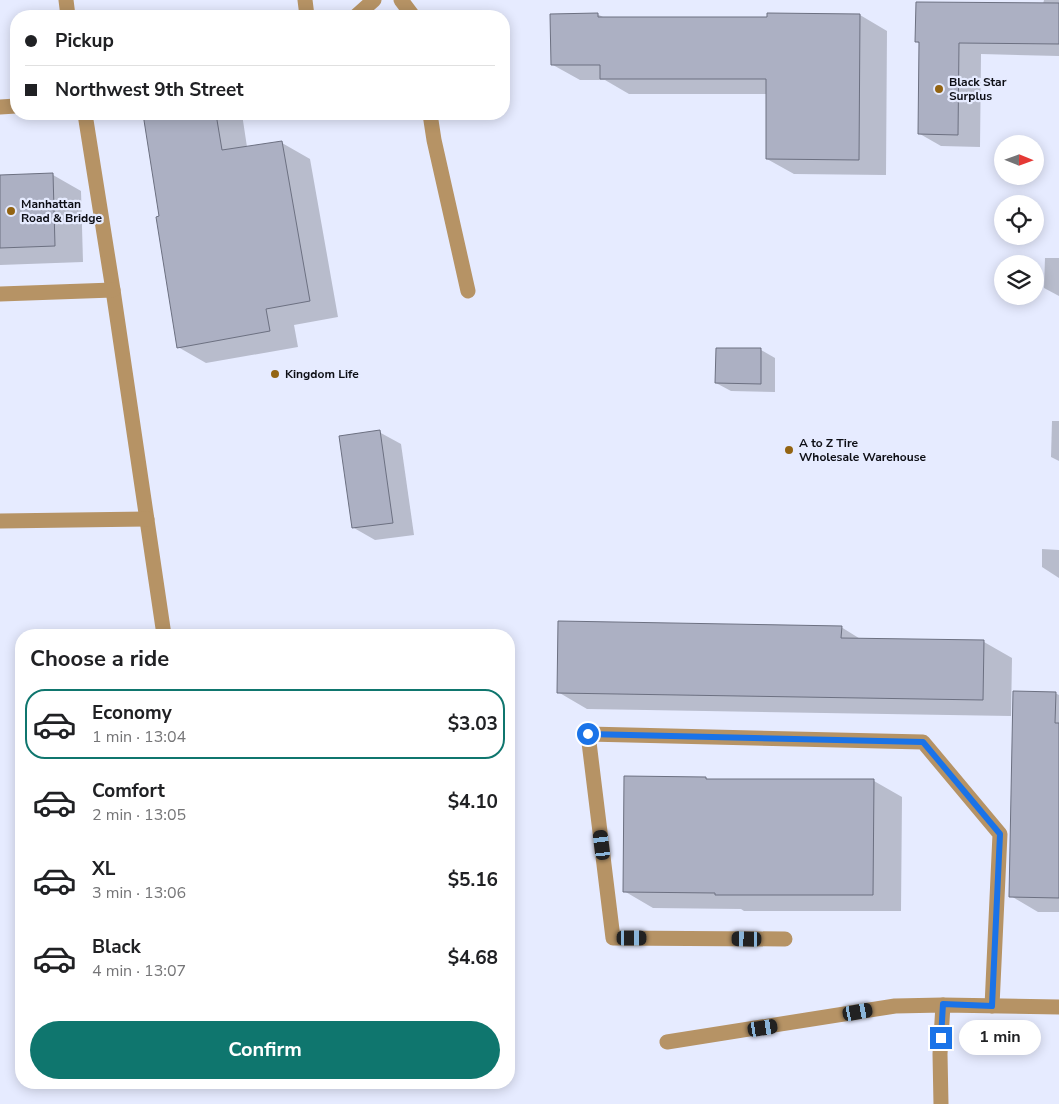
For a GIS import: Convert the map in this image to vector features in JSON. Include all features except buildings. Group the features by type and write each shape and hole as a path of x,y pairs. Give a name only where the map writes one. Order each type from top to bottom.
{"street":[{"path":"363,10 374,0"},
{"path":"86,120 163,629"},
{"path":"431,120 468,291"},
{"path":"0,294 113,290"},
{"path":"0,521 146,519"},
{"path":"785,939 613,938 588,734 923,742 1000,834 992,1006"},
{"path":"941,1104 940,1054 943,1004"},
{"path":"667,1042 895,1006 943,1004 1059,1007"}],"place":[{"name":"Black Star Surplus","path":"939,89"},
{"name":"Manhattan Road & Bridge","path":"11,211"},
{"name":"Kingdom Life","path":"275,374"},
{"name":"A to Z Tire Wholesale Warehouse","path":"789,450"}],"route":[{"path":"588,734 923,742 1000,834 992,1006 943,1004 941,1038"}]}
